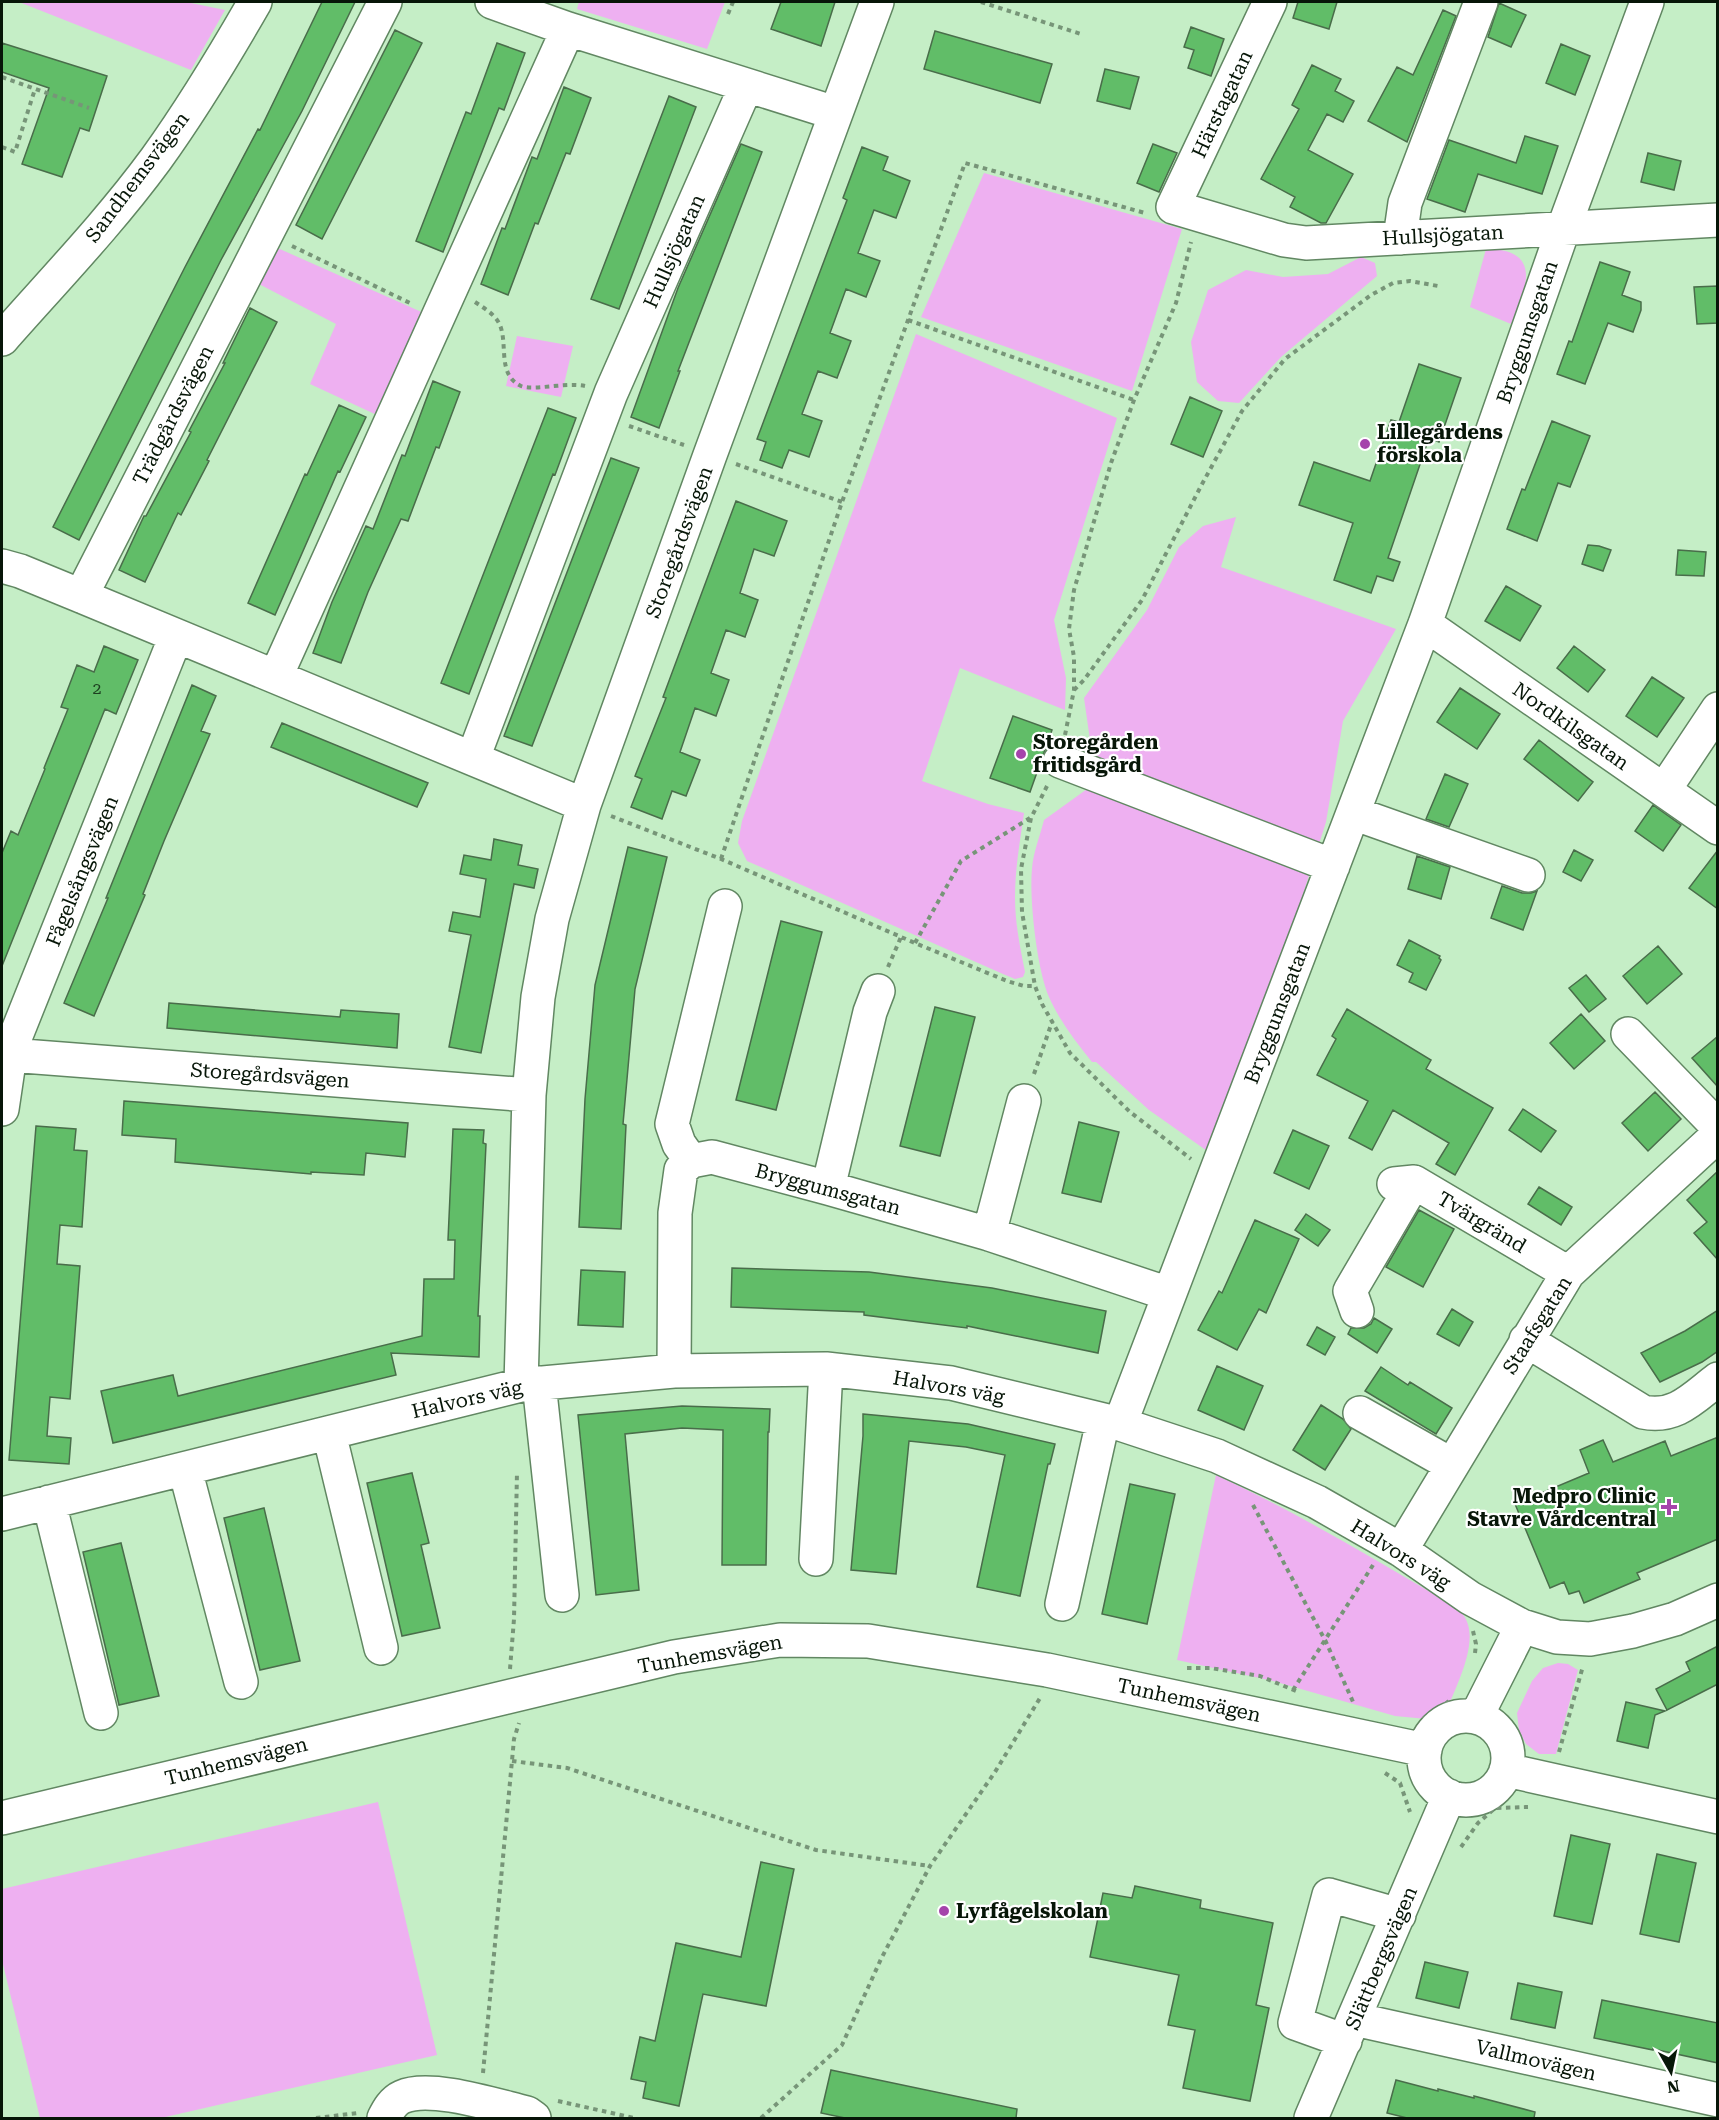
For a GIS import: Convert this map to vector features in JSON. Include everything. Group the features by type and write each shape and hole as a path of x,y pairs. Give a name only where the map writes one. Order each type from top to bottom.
{"street":[{"name":"Sandhemsvägen","path":"2,339 96,234 155,159 216,70 255,2"},
{"path":"266,233 385,2"},
{"path":"492,2 568,29 835,113"},
{"name":"Storegårdsvägen","path":"562,1595 530,1384 529,1095 538,997 552,919 584,805 877,2"},
{"name":"Härstagatan","path":"1162,211 1270,2"},
{"path":"1400,238 1405,203 1481,2"},
{"name":"Bryggumsgatan","path":"1062,1604 1111,1423 1169,1294 1425,624 1564,227 1647,2"},
{"path":"276,676 568,29"},
{"name":"Hullsjögatan","path":"607,405 746,86"},
{"name":"Hullsjögatan","path":"1162,211 1284,240 1306,243 1718,220"},
{"name":"Trädgårdsvägen","path":"81,596 266,233"},
{"path":"473,758 607,405"},
{"path":"2,566 20,571 276,676 584,805"},
{"name":"Nordkilsgatan","path":"1425,624 1718,828"},
{"name":"Fågelsångsvägen","path":"2,1109 10,1055 17,1033 176,636"},
{"path":"1664,790 1718,709"},
{"path":"1060,760 1333,866"},
{"path":"1353,813 1528,875"},
{"path":"674,1371 675,1213 681,1170 691,1161 679,1144 672,1124 725,906"},
{"path":"828,1188 870,1012 878,991"},
{"path":"1628,1034 1718,1127"},
{"name":"Storegårdsvägen","path":"10,1055 529,1095"},
{"path":"989,1234 1024,1101"},
{"name":"Staafsgatan","path":"1390,1554 1452,1465 1568,1273 1718,1135"},
{"name":"Bryggumsgatan","path":"691,1161 712,1157 828,1188 989,1234 1169,1294"},
{"name":"Tvärgränd","path":"1357,1311 1350,1291 1404,1183 1568,1273"},
{"path":"1526,1340 1643,1412 1657,1415 1681,1407 1718,1379"},
{"path":"816,1559 826,1369"},
{"name":"Halvors väg","path":"2,1514 530,1384 674,1371 826,1369 951,1383 1111,1423 1217,1456 1317,1502 1390,1554 1522,1626"},
{"path":"1359,1413 1452,1465"},
{"path":"329,1433 381,1648"},
{"path":"185,1469 241,1682"},
{"path":"50,1502 101,1713"},
{"path":"1465,1707 1498,1731 1505,1743 1508,1756 1506,1770 1500,1783 1490,1792 1477,1798 1463,1800 1437,1789 1429,1778 1422,1736 1429,1738 1443,1723 1462,1716 1465,1707 1522,1626 1557,1637 1590,1640 1675,1619 1718,1600"},
{"name":"Tunhemsvägen","path":"2,1818 520,1714 674,1658 780,1640 868,1641 1422,1736"},
{"path":"1506,1770 1718,1817"},
{"name":"Slättbergsvägen","path":"1311,2118 1433,1838 1449,1796"},
{"name":"Vallmovägen","path":"1399,1916 1329,1895 1295,2023 1349,2030 1718,2100"},
{"path":"386,2114 402,2097 421,2094 450,2095 527,2113 534,2118"}],"path":[{"path":"728,14 733,2"},
{"path":"981,2 1081,34"},
{"path":"2,77 89,108"},
{"path":"2,147 15,152 35,89"},
{"path":"721,859 842,502 965,163 1162,211"},
{"path":"266,233 443,302 475,302 491,313 499,323 503,337 506,368 510,378 521,386 533,388 573,383 607,405"},
{"path":"1192,237 1176,303 1134,400 1111,463 1074,590 1068,629 1074,657 1074,690 1060,760 1030,818 1022,869 1022,912 1035,986 1042,1004 1070,1053 1130,1112 1214,1177"},
{"path":"1074,690 1084,680 1142,600 1242,411 1286,359 1371,295 1393,283 1410,281 1438,286"},
{"path":"908,320 1134,400"},
{"path":"584,805 721,859 1007,981 1023,986 1035,986"},
{"path":"915,943 961,861 1030,818"},
{"path":"1024,1101 1052,1022"},
{"path":"479,2102 514,1738 520,1714 509,1666 514,1619 518,1464"},
{"path":"1251,1502 1326,1642 1358,1714"},
{"path":"1293,1690 1390,1554"},
{"path":"1471,1624 1476,1644 1473,1662"},
{"path":"1377,1771 1390,1775 1400,1783 1409,1808 1410,1832 1460,1848 1478,1823 1495,1808 1518,1806 1547,1808 1552,1780 1590,1640"},
{"path":"1029,1695 1049,1699"},
{"path":"761,2118 842,2045 880,1959 930,1866 995,1772 1040,1697"},
{"path":"1422,1736 1442,1708 1465,1707"},
{"path":"509,1727 520,1714"},
{"path":"512,1761 567,1768 816,1850 930,1866"},
{"path":"316,2118 386,2114"}],"shaded area":[{"path":"19,2 186,2 225,10 191,70"},
{"path":"579,2 725,2 707,49 577,9"},
{"path":"984,173 1182,229 1132,391 921,317"},
{"path":"273,246 426,314 379,416 310,384 336,324 255,282"},
{"path":"1486,249 1504,251 1516,256 1523,263 1526,273 1525,284 1511,324 1470,307"},
{"path":"1361,257 1375,263 1377,276 1281,357 1239,403 1218,401 1197,382 1191,342 1208,290 1246,270 1283,277 1328,274"},
{"path":"916,334 1117,418 1054,620 1066,678 1065,710 960,668 922,781 988,804 1024,813 1015,897 1017,926 1025,972 1023,977 1015,979 747,861 738,843 742,821"},
{"path":"517,336 573,346 561,397 506,386"},
{"path":"1236,517 1221,567 1396,629 1343,721 1326,822 1275,982 1260,1003 1276,983 1210,1153 1149,1110 1096,1062 1092,1062 1074,1039 1053,1006 1045,985 1035,934 1031,882 1034,857 1044,820 1094,784 1084,698 1147,610 1179,547 1203,526"},
{"path":"1216,1475 1277,1505 1460,1611 1468,1626 1470,1638 1465,1664 1446,1712 1427,1719 1395,1716 1273,1681 1177,1660"},
{"path":"1558,1663 1568,1664 1578,1670 1556,1754 1539,1754 1526,1744 1519,1730 1517,1713 1532,1681 1543,1668"},
{"path":"378,1802 437,2055 161,2118 40,2118 2,1960 2,1889"}],"building":[{"path":"322,2 355,2 302,111 221,260 79,540 53,527 185,267 258,129 260,130"},
{"path":"781,2 835,2 821,46 771,29"},
{"path":"1298,2 1337,2 1329,29 1293,18"},
{"path":"1499,3 1526,15 1511,47 1488,37"},
{"path":"1443,10 1456,16 1407,142 1368,121 1397,67 1413,75"},
{"path":"1191,27 1224,39 1211,76 1188,68 1194,50 1184,47"},
{"path":"395,30 422,43 322,239 296,225"},
{"path":"935,31 1052,64 1040,103 924,69"},
{"path":"2,43 107,76 89,131 80,128 62,177 22,164 49,88 2,72"},
{"path":"497,43 525,53 504,110 499,108 443,252 416,241 466,112 471,114"},
{"path":"1561,44 1590,56 1575,95 1546,83"},
{"path":"1312,65 1341,79 1335,91 1354,101 1343,122 1327,114 1308,150 1353,174 1326,223 1321,223 1290,207 1295,197 1261,179 1299,109 1292,105"},
{"path":"1105,69 1139,77 1130,109 1097,101"},
{"path":"564,87 591,98 570,154 566,153 538,224 535,223 508,295 481,284 532,157 537,159"},
{"path":"669,96 696,107 619,309 591,299"},
{"path":"1525,136 1558,146 1542,194 1478,174 1465,212 1427,199 1449,140 1516,163"},
{"path":"741,144 762,152 678,371 680,371 659,428 631,417 678,288"},
{"path":"1153,144 1177,153 1159,192 1137,183"},
{"path":"862,147 888,157 883,170 910,181 896,218 874,210 858,253 880,261 866,297 846,289 830,333 851,341 837,378 818,371 802,414 822,421 809,457 789,450 782,468 760,460 766,442 757,439 847,200 843,198"},
{"path":"1648,153 1681,161 1674,190 1641,182"},
{"path":"1600,262 1630,272 1622,295 1641,302 1641,310 1633,332 1608,323 1585,384 1557,374 1569,341 1572,342"},
{"path":"1718,286 1718,323 1697,324 1694,287"},
{"path":"250,308 277,322 207,460 209,461 181,515 178,513 145,582 119,570 144,516 191,432 189,431 225,363 223,363"},
{"path":"1419,364 1461,378 1439,442 1429,438 1388,558 1400,562 1393,581 1377,576 1371,593 1334,580 1353,523 1299,505 1314,462 1370,481 1391,420 1399,422"},
{"path":"433,381 460,392 408,521 401,519 368,592 341,663 313,653 332,602 366,526 373,529 402,455 405,456"},
{"path":"1190,397 1222,411 1203,457 1171,444"},
{"path":"339,405 366,417 340,472 338,471 275,615 248,603 305,474 307,475"},
{"path":"548,408 576,418 469,694 441,683"},
{"path":"1552,421 1590,436 1570,487 1558,483 1537,541 1507,529"},
{"path":"611,458 639,468 532,746 504,736"},
{"path":"736,501 787,521 774,556 754,549 740,593 758,600 745,637 726,630 711,673 729,680 716,716 695,708 680,752 700,760 686,796 672,791 662,819 631,807 642,779 635,776 666,698 663,697"},
{"path":"1588,545 1611,550 1603,571 1582,564"},
{"path":"1678,550 1706,552 1704,576 1676,575"},
{"path":"1506,586 1541,606 1520,641 1485,621"},
{"path":"104,646 138,660 116,714 105,709 2,966 2,853 11,831 18,835 45,769 68,709 61,707 77,665 94,672"},
{"path":"1574,646 1605,670 1588,692 1557,668"},
{"path":"1652,677 1684,698 1657,737 1626,716"},
{"path":"192,685 216,696 201,731 210,734 164,841 143,894 145,895 94,1016 64,1003"},
{"path":"1460,688 1500,714 1477,749 1437,722"},
{"name":"Storegården fritidsgård","path":"1013,716 1052,730 1030,792 990,778"},
{"path":"282,723 428,783 417,807 271,747"},
{"path":"1539,740 1593,782 1578,801 1524,759"},
{"path":"1445,774 1468,784 1449,827 1426,819"},
{"path":"1653,805 1681,825 1663,851 1635,831"},
{"path":"494,839 522,845 518,865 538,869 534,888 514,884 481,1053 449,1047 471,935 449,931 453,912 480,917 486,879 460,874 464,855 491,860"},
{"path":"628,847 667,857 635,989 623,1124 626,1125 621,1229 579,1227 585,1099 595,985"},
{"path":"1574,850 1593,860 1581,881 1563,872"},
{"path":"1718,850 1718,909 1689,888"},
{"path":"1417,856 1450,867 1441,899 1408,889"},
{"path":"1502,886 1522,893 1537,891 1523,930 1491,918"},
{"path":"781,921 822,932 776,1110 736,1100"},
{"path":"1409,940 1440,956 1441,960 1426,990 1409,982 1413,973 1397,965"},
{"path":"1658,946 1682,974 1647,1004 1623,976"},
{"path":"1586,975 1606,999 1589,1012 1569,988"},
{"path":"169,1003 340,1017 341,1010 399,1014 397,1048 167,1028"},
{"path":"935,1007 975,1017 940,1156 900,1146"},
{"path":"1347,1009 1431,1060 1426,1069 1493,1108 1455,1175 1436,1164 1449,1143 1393,1110 1372,1150 1349,1138 1368,1101 1317,1075 1336,1039 1332,1036"},
{"path":"1581,1014 1605,1041 1574,1069 1550,1043"},
{"path":"1718,1036 1718,1087 1692,1058"},
{"path":"1655,1092 1681,1119 1648,1151 1622,1123"},
{"path":"124,1101 408,1123 405,1157 366,1153 364,1175 311,1172 311,1174 175,1162 176,1139 122,1135"},
{"path":"1523,1109 1556,1131 1541,1152 1509,1130"},
{"path":"1079,1122 1119,1132 1101,1202 1062,1193"},
{"path":"36,1126 76,1129 74,1150 87,1151 82,1227 60,1225 57,1264 80,1266 70,1399 50,1397 47,1436 71,1438 69,1464 9,1460"},
{"path":"453,1129 484,1130 483,1143 486,1144 478,1316 480,1316 479,1357 391,1353 396,1375 113,1443 101,1391 173,1375 178,1396 422,1336 424,1279 454,1279 455,1240 448,1240"},
{"path":"1293,1130 1329,1146 1309,1189 1274,1173"},
{"path":"1718,1171 1718,1260 1694,1233 1707,1222 1687,1200"},
{"path":"1539,1187 1572,1207 1561,1225 1528,1204"},
{"path":"1419,1210 1454,1229 1423,1287 1386,1267"},
{"path":"1306,1214 1330,1230 1318,1246 1295,1230"},
{"path":"1255,1220 1299,1239 1266,1313 1259,1309 1237,1350 1198,1330 1219,1291 1222,1293"},
{"path":"732,1268 869,1272 992,1288 1106,1311 1098,1353 967,1326 967,1328 864,1315 864,1312 731,1307"},
{"path":"581,1270 625,1272 623,1327 578,1325"},
{"path":"1452,1309 1473,1322 1459,1346 1437,1334"},
{"path":"1718,1310 1718,1351 1702,1362 1660,1382 1641,1353 1685,1331"},
{"path":"1374,1318 1392,1329 1377,1353 1348,1334 1351,1328 1364,1328 1371,1324"},
{"path":"1317,1327 1335,1337 1325,1355 1307,1345"},
{"path":"1217,1366 1263,1386 1244,1430 1198,1410"},
{"path":"1381,1367 1408,1385 1410,1382 1452,1408 1436,1434 1365,1391"},
{"path":"1321,1405 1343,1419 1351,1429 1325,1470 1293,1450"},
{"path":"682,1406 770,1409 766,1565 722,1565 723,1430 682,1428 625,1434 639,1590 596,1595 578,1415"},
{"path":"863,1414 968,1424 1055,1444 1050,1464 1048,1464 1020,1596 977,1587 1005,1455 966,1447 909,1441 896,1574 851,1570"},
{"path":"1718,1437 1718,1539 1637,1573 1640,1579 1584,1603 1579,1591 1569,1594 1564,1582 1550,1588 1515,1504 1589,1473 1580,1450 1603,1440 1613,1462 1665,1441 1671,1456"},
{"path":"412,1473 429,1543 421,1545 440,1628 402,1636 367,1483"},
{"path":"1130,1484 1175,1494 1147,1624 1102,1614"},
{"path":"264,1508 300,1661 260,1670 224,1518"},
{"path":"121,1543 159,1696 119,1705 83,1552"},
{"path":"1718,1646 1718,1684 1667,1710 1656,1689 1690,1671 1686,1662"},
{"path":"1626,1702 1665,1711 1655,1715 1648,1748 1617,1741"},
{"path":"1571,1835 1610,1844 1592,1924 1554,1916"},
{"path":"1657,1854 1696,1863 1679,1942 1640,1934"},
{"path":"761,1862 794,1869 766,2006 703,1994 679,2106 643,2098 646,2082 631,2079 640,2037 655,2041 676,1943 741,1957"},
{"path":"1135,1886 1201,1900 1200,1908 1273,1923 1256,2005 1269,2008 1250,2101 1183,2088 1195,2030 1168,2025 1179,1975 1090,1957 1103,1893 1132,1898"},
{"path":"1425,1962 1468,1972 1459,2008 1416,1998"},
{"path":"1518,1983 1562,1992 1555,2028 1511,2019"},
{"path":"1602,2000 1718,2023 1718,2063 1594,2038"},
{"path":"831,2070 1017,2109 1016,2118 845,2118 821,2113"},
{"path":"1396,2080 1438,2091 1438,2089 1474,2098 1474,2096 1535,2112 1534,2118 1407,2118 1387,2113"}],"place":[{"name":"Lillegårdens förskola","path":"1365,444"},
{"name":"Storegården fritidsgård","path":"1021,754"},
{"name":"Medpro Clinic Stavre Vårdcentral","path":"1669,1507"},
{"name":"Lyrfågelskolan","path":"944,1911"}]}
